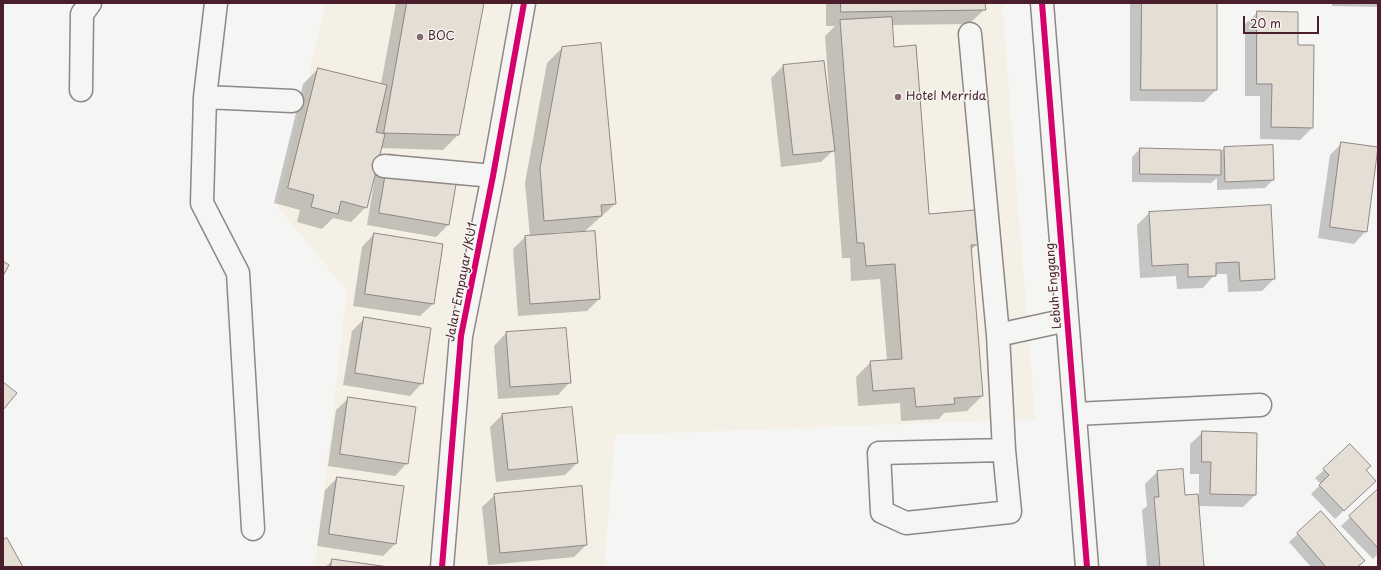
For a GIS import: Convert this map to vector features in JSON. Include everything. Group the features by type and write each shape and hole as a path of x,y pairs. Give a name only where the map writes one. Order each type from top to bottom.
{"street":[{"path":"81,90 82,14 90,3"},
{"path":"216,3 205,97 202,203 238,273 253,529"},
{"name":"Jalan Empayar /KU1","path":"442,567 462,336 524,3"},
{"name":"Lebuh Enggang","path":"1042,3 1087,567"},
{"path":"970,34 998,335 1004,450 1010,512 906,523 882,512 879,453 1004,450"},
{"path":"205,97 292,101"},
{"path":"384,166 493,176"},
{"path":"998,335 1067,320"},
{"path":"1075,414 1260,405"}],"shaded area":[{"path":"326,3 1002,3 1035,419 615,435 604,567 315,567 347,291 277,206"}],"building":[{"path":"407,3 484,3 459,135 384,133"},
{"path":"841,3 985,3 986,10 841,12"},
{"path":"1142,3 1217,3 1217,90 1141,90"},
{"path":"1257,11 1298,12 1298,45 1314,45 1313,128 1271,127 1272,84 1257,84"},
{"path":"892,17 894,47 916,45 929,214 975,210 978,245 971,245 983,396 954,398 955,404 916,407 914,388 873,391 870,361 902,359 895,264 866,266 864,243 857,243 840,20"},
{"path":"601,43 616,204 601,205 602,216 544,221 540,168 562,47"},
{"path":"824,61 835,151 793,155 783,65"},
{"path":"318,68 387,85 376,132 385,134 367,208 341,201 338,214 311,207 314,195 288,188"},
{"path":"1341,142 1378,147 1367,232 1330,227"},
{"path":"1273,145 1274,180 1225,182 1224,147"},
{"path":"1140,148 1221,150 1221,175 1140,174"},
{"path":"389,154 459,167 449,225 379,213"},
{"path":"1271,205 1275,279 1240,281 1239,262 1216,263 1216,276 1188,277 1188,264 1152,266 1149,212"},
{"path":"595,231 600,299 530,304 525,236"},
{"path":"374,233 443,244 434,304 365,294"},
{"path":"3,261 9,265 3,276"},
{"path":"364,317 431,328 423,384 355,373"},
{"path":"566,328 571,383 510,387 506,332"},
{"path":"3,382 17,393 3,410"},
{"path":"348,397 416,407 408,464 340,454"},
{"path":"572,407 578,463 508,470 502,414"},
{"path":"1202,431 1257,433 1256,495 1210,494 1211,462 1202,462"},
{"path":"1350,444 1371,466 1366,470 1376,481 1344,511 1319,485 1329,475 1323,469"},
{"path":"1183,469 1185,495 1198,494 1204,567 1160,567 1154,497 1159,497 1157,471"},
{"path":"337,477 404,486 396,544 329,534"},
{"path":"582,486 587,545 500,553 494,494"},
{"path":"1378,489 1378,548 1349,516"},
{"path":"1321,511 1365,561 1357,567 1326,567 1297,533"},
{"path":"7,538 23,567 3,567 3,540"},
{"path":"332,559 389,567 331,567"}],"cycle path":[{"path":"442,567 461,336 493,176 524,3"},
{"path":"1042,3 1087,567"}],"place":[{"name":"BOC","path":"420,37"},
{"name":"Hotel Merrida","path":"898,97"}]}
